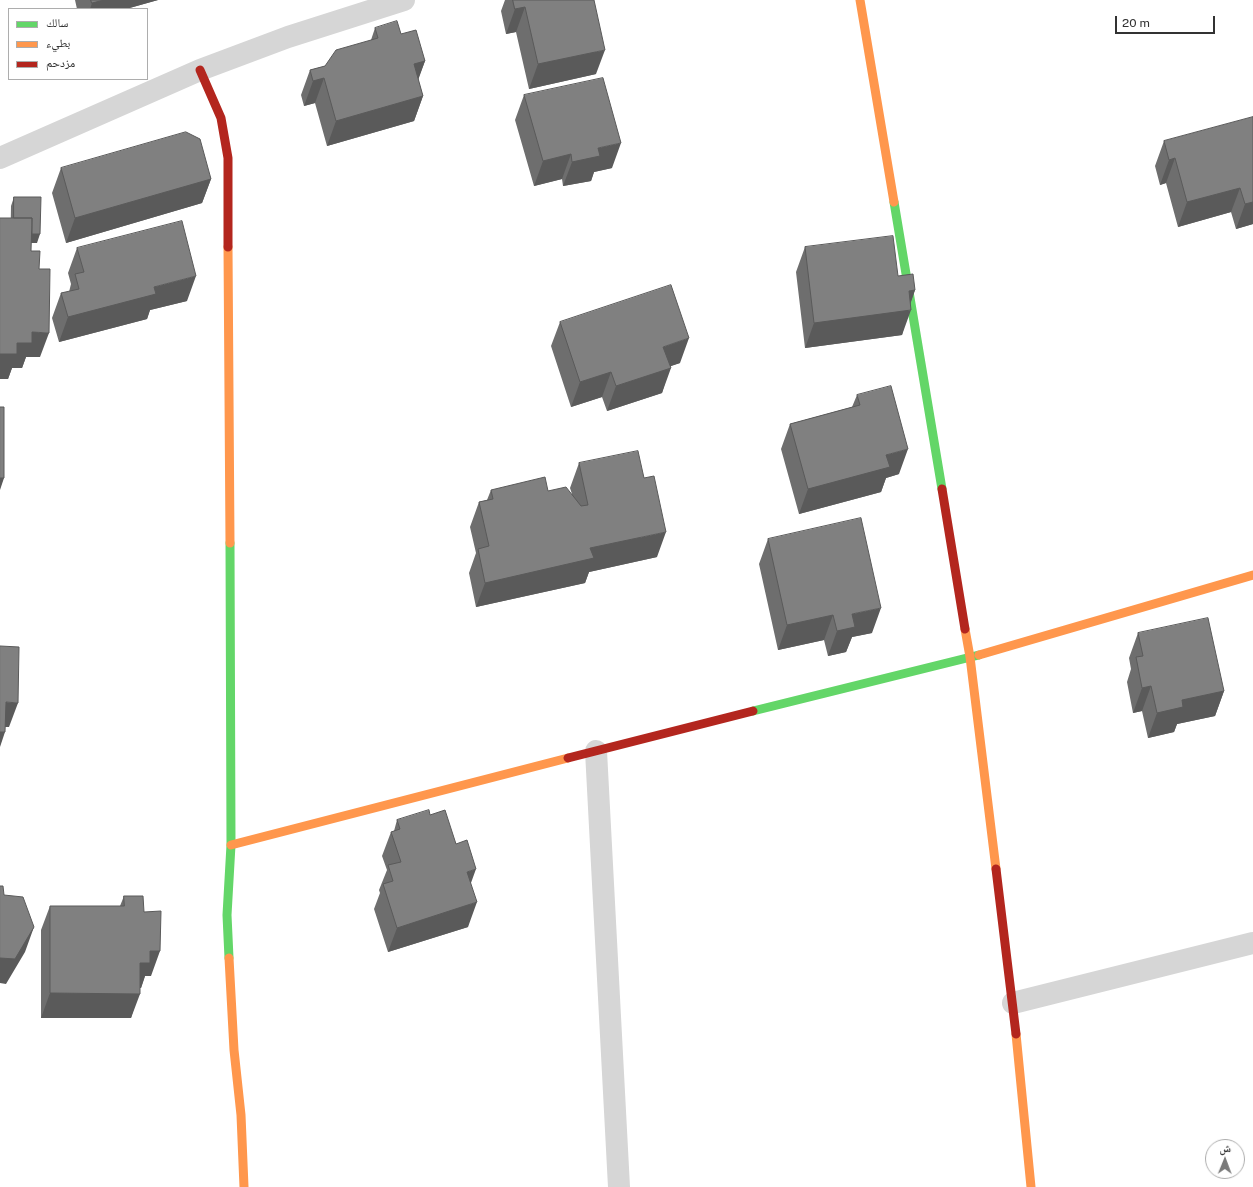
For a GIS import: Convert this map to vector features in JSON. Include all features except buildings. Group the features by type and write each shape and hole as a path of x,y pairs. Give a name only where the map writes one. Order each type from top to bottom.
{"street":[{"path":"0,158 200,70 288,37 404,0"},
{"path":"860,0 970,656 1013,1003 1031,1187"},
{"path":"200,70 221,118 228,158 231,845 227,915 234,1050 241,1115 244,1187"},
{"path":"231,845 970,656 1253,575"},
{"path":"596,751 619,1187"},
{"path":"1013,1003 1253,943"}],"traffic: fast":[{"path":"894,202 942,489"},
{"path":"229,958 227,915 231,845 230,543"},
{"path":"753,711 979,655"}],"traffic: slow":[{"path":"860,0 894,202"},
{"path":"228,247 230,543"},
{"path":"979,655 1253,575"},
{"path":"965,629 970,657 996,869"},
{"path":"231,845 568,758"},
{"path":"229,958 234,1050 241,1115 244,1187"},
{"path":"1016,1034 1031,1187"}],"traffic: jam":[{"path":"200,70 221,118 228,158 228,247"},
{"path":"942,489 965,629"},
{"path":"568,758 753,711"},
{"path":"996,869 1016,1034"}]}
